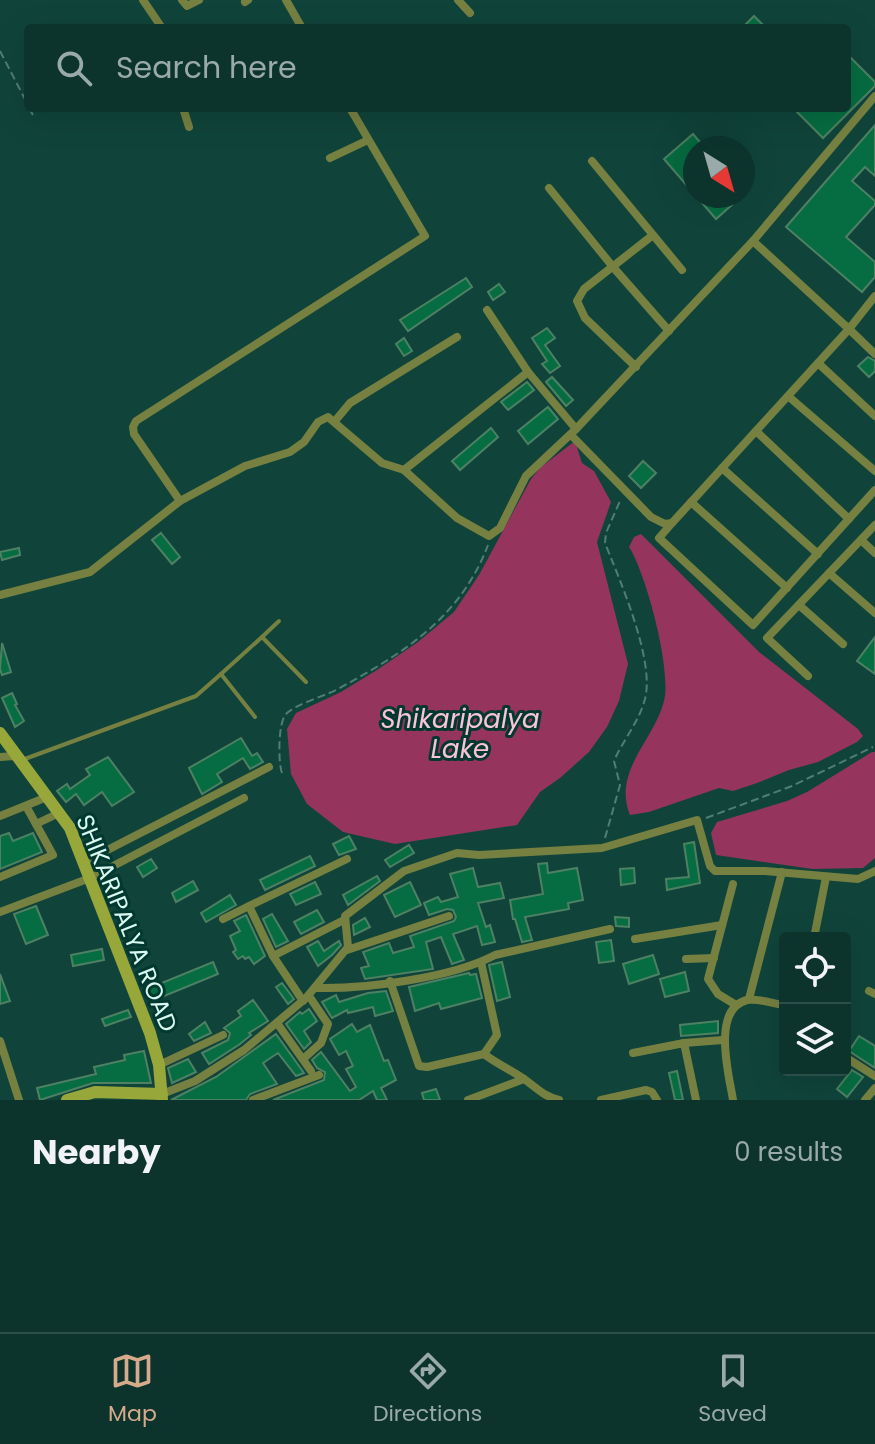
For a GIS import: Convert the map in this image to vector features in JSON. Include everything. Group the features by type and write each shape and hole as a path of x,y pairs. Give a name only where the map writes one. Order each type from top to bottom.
{"street":[{"path":"143,0 159,24"},
{"path":"182,0 187,6 199,0"},
{"path":"286,0 300,24"},
{"path":"458,0 470,13"},
{"path":"0,595 90,572 180,501 245,466 290,452 304,442 325,417 335,421 382,463 404,470 457,518 489,536 500,528 526,476 636,367 753,241 875,96"},
{"path":"184,112 189,127"},
{"path":"180,501 134,434 136,421 425,236 352,112"},
{"path":"330,158 368,140"},
{"path":"592,161 682,270"},
{"path":"549,188 669,331"},
{"path":"636,367 585,318 577,301 584,289 653,235"},
{"path":"753,241 875,354"},
{"path":"808,676 659,538 849,329 875,296"},
{"path":"487,310 573,432 651,517 665,524 672,523"},
{"path":"335,421 350,403 457,337"},
{"path":"818,363 875,416"},
{"path":"404,470 528,372"},
{"path":"788,396 875,471"},
{"path":"756,431 849,519"},
{"path":"722,468 818,554"},
{"path":"753,625 875,490"},
{"path":"691,502 787,588"},
{"path":"767,638 875,525"},
{"path":"861,540 875,553"},
{"path":"829,573 875,613"},
{"path":"799,605 843,644"},
{"name":"SHIKARIPALYA ROAD","path":"0,733 70,828 150,1033 159,1065 162,1097"},
{"path":"0,757 17,758"},
{"path":"84,862 269,767"},
{"path":"0,816 47,797"},
{"path":"0,912 90,878 244,798"},
{"path":"0,877 53,855 26,806"},
{"path":"36,824 59,813"},
{"path":"67,1100 95,1092 162,1097 220,1067 317,988 348,947 345,916 404,871 457,853 479,855 602,848 697,820 710,866 715,871 782,872 858,879 875,871"},
{"path":"223,919 347,859"},
{"path":"749,999 782,872"},
{"path":"815,932 826,877"},
{"path":"733,884 708,979 710,985 736,1005"},
{"path":"249,906 273,956 328,1024 321,1043 303,1059"},
{"path":"346,950 449,916"},
{"path":"273,956 344,920"},
{"path":"635,939 722,925"},
{"path":"317,988 361,988 439,974 495,955 610,929"},
{"path":"686,959 714,958"},
{"path":"390,981 419,1066 427,1067 484,1054 497,1035 481,962"},
{"path":"733,1100 723,1040 736,1005 749,999 779,1004"},
{"path":"253,1100 315,1073 277,1023"},
{"path":"159,1065 223,1035"},
{"path":"633,1053 684,1043 723,1040"},
{"path":"0,1041 19,1100"},
{"path":"684,1043 696,1100"},
{"path":"484,1054 508,1072 524,1079 541,1097 559,1100"},
{"path":"851,1061 875,1076"},
{"path":"468,1100 524,1079"},
{"path":"865,1100 875,1088"},
{"path":"601,1100 646,1090 652,1092 657,1100"}],"lane":[{"path":"17,758 196,696 279,621"},
{"path":"262,637 306,682"},
{"path":"221,674 255,717"}],"path":[{"path":"0,51 24,97"},
{"path":"602,848 620,785 614,761 637,720 645,698 646,679 638,637 605,543 606,533 625,489"},
{"path":"282,773 279,765 280,726 285,714 365,673 446,616 472,581 488,546 489,536"},
{"path":"697,820 792,786 873,747"}],"water":[{"name":"Shikaripalya Lake","path":"575,441 582,463 594,471 611,502 597,542 628,664 619,701 607,727 589,752 540,792 517,825 395,844 343,832 307,804 291,774 287,729 296,713 341,692 377,670 454,612 479,575 531,479 541,467"},
{"path":"641,534 759,652 863,736 818,762 757,783 733,791 719,788 649,812 630,815 626,784 630,770 659,715 665,687 656,622 643,578 629,547 634,537"},
{"path":"875,752 875,858 863,868 813,869 716,855 711,833 717,822 807,792"}],"building":[{"path":"754,16 762,24 746,24"},
{"path":"851,58 875,82 875,86 851,110"},
{"path":"797,112 849,112 823,138"},
{"path":"875,125 875,176 865,167 852,181 875,201 875,205 846,237 875,262 875,277 862,292 786,227"},
{"path":"683,143 683,181 664,159"},
{"path":"706,208 728,208 716,219"},
{"path":"466,278 472,287 408,331 400,320"},
{"path":"499,284 505,292 493,300 488,292"},
{"path":"547,328 555,338 545,345 560,366 550,373 542,364 547,361 532,338"},
{"path":"404,338 412,351 404,356 396,344"},
{"path":"868,357 875,361 875,371 869,377 858,366"},
{"path":"552,377 573,400 566,406 546,382"},
{"path":"527,382 534,390 508,410 501,402"},
{"path":"548,407 558,419 528,444 518,431"},
{"path":"491,428 498,437 460,470 452,461"},
{"path":"643,461 656,473 641,488 629,476"},
{"path":"161,533 180,557 172,564 152,540"},
{"path":"19,548 20,555 2,560 0,552"},
{"path":"875,637 875,674 857,661"},
{"path":"2,643 11,672 2,675 0,669"},
{"path":"12,693 24,721 15,727 2,698"},
{"path":"241,738 252,756 257,753 263,762 250,769 243,758 217,774 222,782 202,794 189,768"},
{"path":"108,757 134,792 112,806 102,792 84,805 76,794 66,802 57,791 67,784 70,789 90,775 86,769"},
{"path":"9,833 13,841 33,833 42,852 0,869 0,836"},
{"path":"349,836 356,849 339,855 333,844"},
{"path":"694,842 700,883 667,890 666,879 689,877 684,844"},
{"path":"409,845 414,853 390,867 385,860"},
{"path":"310,856 315,866 265,890 260,880"},
{"path":"151,859 157,868 143,877 137,867"},
{"path":"547,863 548,873 577,868 583,900 568,903 569,909 525,917 532,940 522,942 510,900 543,894 538,864"},
{"path":"473,868 478,887 500,883 504,898 478,903 495,942 482,945 477,926 453,934 464,960 452,964 441,937 426,942 433,969 365,979 361,968 369,966 363,952 389,943 393,953 414,947 410,936 454,921 453,910 429,915 424,903 438,897 441,902 458,897 450,874"},
{"path":"634,868 635,883 621,885 620,869"},
{"path":"377,876 380,881 348,905 343,895"},
{"path":"193,881 198,890 176,902 172,893"},
{"path":"315,882 321,894 296,905 290,894"},
{"path":"410,882 421,905 395,917 384,895"},
{"path":"230,895 236,905 206,922 201,913"},
{"path":"36,906 48,935 26,944 14,914"},
{"path":"317,910 324,922 301,934 294,922"},
{"path":"272,914 288,941 276,947 263,919"},
{"path":"246,915 265,956 254,964 249,957 238,959 233,952 236,950 230,936 240,931 234,921"},
{"path":"615,917 629,918 629,927 616,926"},
{"path":"365,918 370,927 354,935 353,925"},
{"path":"611,940 614,961 599,963 596,942"},
{"path":"318,941 324,951 339,941 341,945 318,966 307,947"},
{"path":"102,949 104,960 73,966 71,955"},
{"path":"653,955 659,974 629,984 623,964"},
{"path":"213,962 218,974 152,1001 147,989"},
{"path":"502,962 510,997 497,1001 489,965"},
{"path":"685,972 689,991 665,997 660,979"},
{"path":"0,974 10,1001 0,1004"},
{"path":"476,974 482,998 441,1009 439,1003 415,1011 409,987"},
{"path":"282,983 294,999 288,1004 276,987"},
{"path":"386,991 393,1011 375,1016 373,1007 348,1013 347,1010 332,1018 322,1002 336,995 339,1002"},
{"path":"253,1000 268,1021 209,1064 202,1053 228,1040 230,1033 224,1028 241,1016 238,1011"},
{"path":"309,1009 317,1021 304,1031 311,1042 304,1049 286,1024 300,1012 302,1014"},
{"path":"128,1010 131,1017 105,1026 102,1019"},
{"path":"718,1021 718,1033 681,1036 680,1025"},
{"path":"205,1022 211,1033 194,1041 189,1034"},
{"path":"352,1024 357,1032 370,1025 384,1061 388,1060 396,1080 381,1088 387,1100 377,1100 373,1091 359,1100 273,1100 324,1080 325,1072 317,1068 312,1060 321,1052 350,1091 356,1087 346,1069 353,1066 346,1051 339,1055 330,1039"},
{"path":"276,1034 304,1073 296,1076 278,1053 263,1063 277,1084 250,1094 246,1100 171,1100 216,1077"},
{"path":"859,1036 875,1046 875,1068 851,1052"},
{"path":"144,1051 151,1083 93,1083 40,1100 37,1088 96,1074 94,1067 125,1060 124,1055"},
{"path":"188,1059 196,1072 172,1083 168,1068"},
{"path":"677,1071 683,1100 675,1100 669,1073"},
{"path":"851,1071 863,1077 847,1097 837,1089 847,1076 851,1076"},
{"path":"436,1089 440,1100 424,1100 422,1093"}]}
